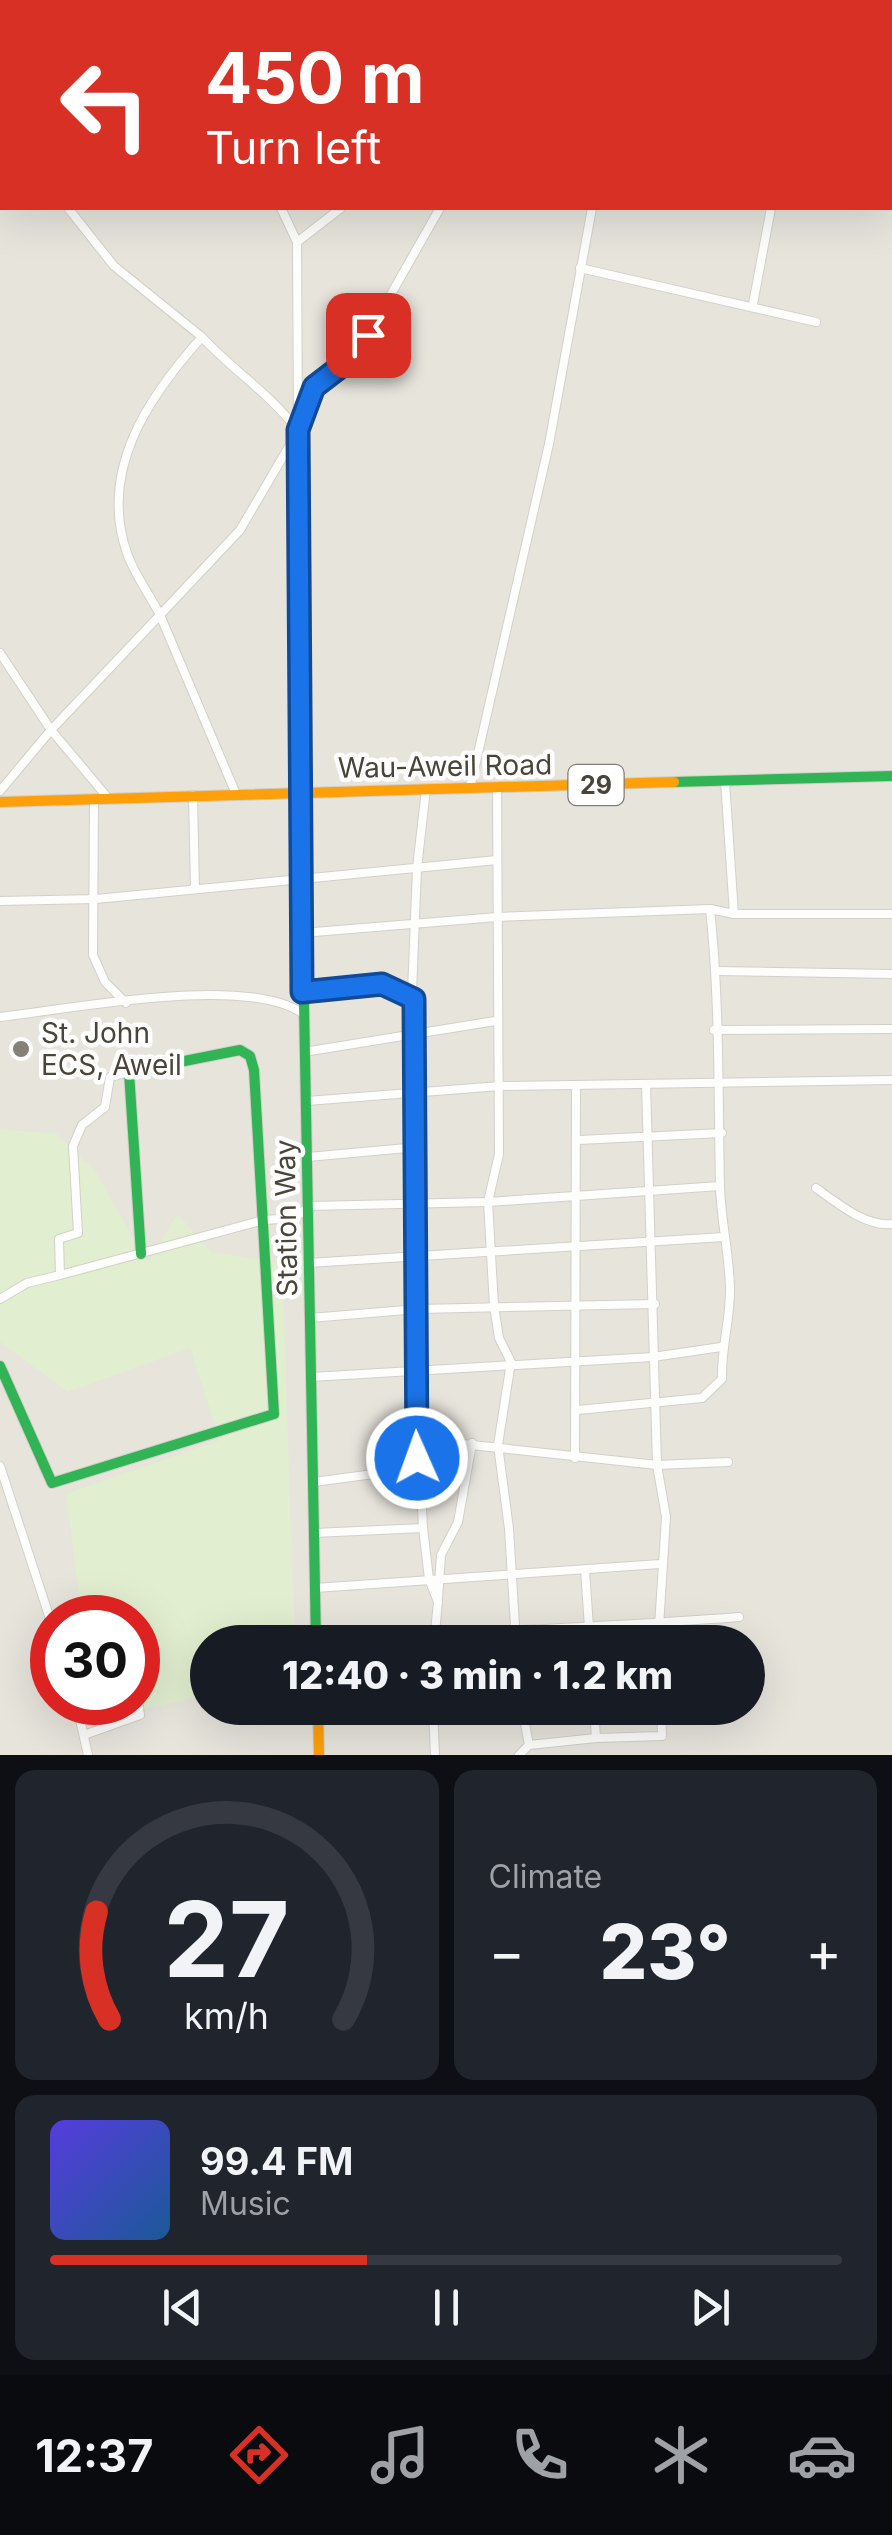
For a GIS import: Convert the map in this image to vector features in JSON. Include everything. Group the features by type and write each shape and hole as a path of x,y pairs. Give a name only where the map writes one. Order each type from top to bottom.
{"main road":[{"name":"Wau-Aweil Road","path":"0,802 892,776"},
{"name":"Station Way","path":"300,792 315,1625"},
{"path":"0,1366 52,1482 274,1414 250,1056 240,1050 129,1072 141,1254"},
{"path":"318,1725 319,1755"}],"street":[{"path":"70,210 114,266 272,396 298,430"},
{"path":"282,210 297,242 300,792"},
{"path":"297,242 337,210"},
{"path":"0,790 240,530 298,430 314,387 357,354 439,210"},
{"path":"470,788 549,444 592,210"},
{"path":"753,304 771,210"},
{"path":"580,268 714,300 753,304 816,322"},
{"path":"202,337 157,386 118,478 127,554 160,615 236,794"},
{"path":"0,653 52,730 108,798"},
{"path":"725,781 734,914"},
{"path":"496,787 499,1154 488,1202 494,1306 499,1338 511,1362 498,1445 515,1625"},
{"path":"426,788 414,924 412,1034 418,1148 415,1368 423,1528 429,1578 438,1602"},
{"path":"193,795 194,889"},
{"path":"94,799 96,899 92,955 105,982 126,1003"},
{"path":"0,901 96,899 497,860"},
{"path":"578,1410 702,1398 722,1378 721,1347 730,1290 720,1186 722,1133 714,1030 717,971 710,910"},
{"path":"302,933 498,917 710,910 734,914 892,914"},
{"path":"717,971 892,974"},
{"path":"302,992 382,984 414,999"},
{"path":"0,1017 126,1003 252,996 302,1013"},
{"path":"304,1052 496,1021"},
{"path":"714,1030 892,1029"},
{"path":"60,1275 59,1239 78,1233 74,1146 82,1125 105,1107 110,1077 129,1072"},
{"path":"308,1101 500,1086 892,1080"},
{"path":"646,1084 655,1304 652,1357 657,1465 666,1517 657,1625"},
{"path":"575,1458 576,1086"},
{"path":"578,1140 722,1133"},
{"path":"308,1157 418,1148"},
{"path":"0,1298 27,1283 264,1220 294,1218 310,1206 488,1202 720,1186"},
{"path":"816,1188 852,1208 860,1218 878,1226 892,1224"},
{"path":"308,1263 492,1255 724,1238"},
{"path":"310,1318 418,1309 655,1304"},
{"path":"310,1377 511,1362 652,1357 721,1347"},
{"path":"314,1482 396,1471 444,1442 657,1465 728,1462"},
{"path":"435,1625 441,1555 458,1522 472,1443"},
{"path":"0,1466 42,1595"},
{"path":"314,1533 423,1528"},
{"path":"314,1588 439,1576 503,1577 511,1572 660,1564"},
{"path":"585,1570 588,1625"},
{"path":"666,1625 739,1617"},
{"path":"81,1725 88,1755"},
{"path":"84,1736 113,1725"},
{"path":"434,1725 435,1755"},
{"path":"525,1725 528,1745"},
{"path":"595,1725 596,1738"},
{"path":"520,1755 528,1745 662,1736 662,1725"}],"shaded area":[{"path":"0,210 892,210 892,1755 0,1755"}],"green space":[{"path":"0,1129 57,1134 96,1172 147,1263 178,1214 211,1252 282,1263 294,1625 190,1625 190,1699 160,1705 160,1595 79,1595 66,1494 220,1440 190,1348 68,1392 0,1342"}],"traffic: fast":[{"path":"674,782 892,776"},
{"path":"300,792 316,1625"},
{"path":"0,1366 52,1483 274,1414 254,1070 250,1056 240,1050 129,1072 141,1254"}],"traffic: slow":[{"path":"0,802 674,782"},
{"path":"318,1725 319,1755"}],"place":[{"name":"St. John ECS, Aweil","path":"21,1049"}],"route":[{"path":"368,335 357,354 314,387 298,430 302,992 382,984 414,999 418,1148 417,1458"}]}
